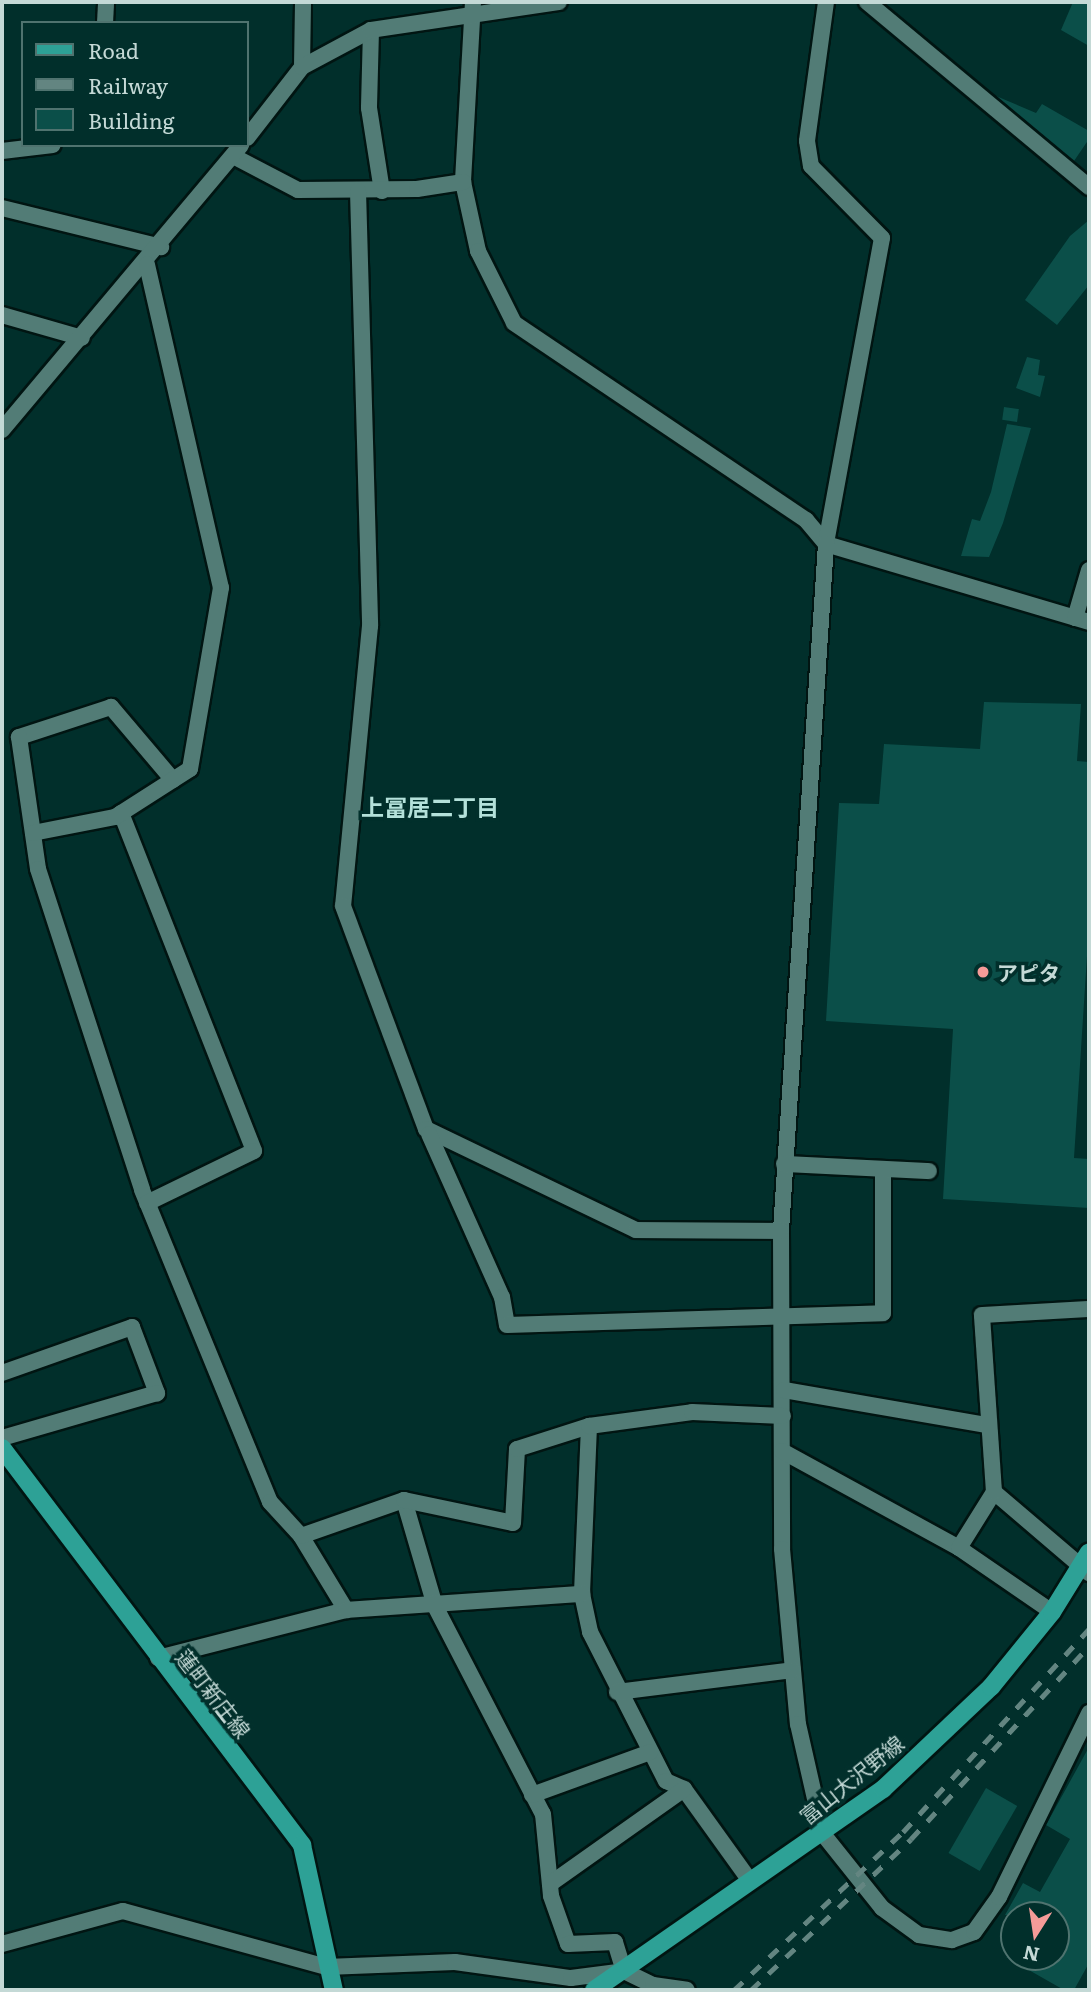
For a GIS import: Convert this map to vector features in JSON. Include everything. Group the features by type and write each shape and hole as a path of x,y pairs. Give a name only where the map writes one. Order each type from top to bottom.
{"main road":[{"name":"蓮町新庄線","path":"2,1448 158,1658 302,1845 326,1966 334,1990"},
{"name":"富山大沢野線","path":"594,1990 750,1881 823,1834 883,1789 991,1686 1085,1571 1089,1552"}],"street":[{"path":"105,21 106,2"},
{"path":"302,67 303,2"},
{"path":"248,137 302,67 370,30 473,8 559,2"},
{"path":"825,2 807,141 811,166 882,238 826,544 781,1231 784,1390 782,1451 793,1670 823,1834 882,1908 919,1935 952,1940 974,1932 999,1897 1089,1713"},
{"path":"867,2 1089,187"},
{"path":"473,8 463,182 478,251 514,323 806,520 826,544 1082,620 1089,570"},
{"path":"370,30 369,108 382,191"},
{"path":"2,151 36,147"},
{"path":"2,430 162,247 237,151 298,190 382,191 463,182"},
{"path":"358,191 370,626 343,906 429,1134 502,1297 507,1325 783,1313 883,1313 883,1169"},
{"path":"2,208 162,247"},
{"path":"33,833 121,813 190,769 221,588 147,264"},
{"path":"2,315 82,338"},
{"path":"173,779 111,707 19,737 38,869 147,1203 270,1502 301,1536 346,1610"},
{"path":"121,813 254,1151 147,1203"},
{"path":"429,1134 636,1230 781,1231"},
{"path":"784,1164 929,1171"},
{"path":"959,1549 994,1492 987,1425 982,1315 1089,1309"},
{"path":"2,1373 132,1327 156,1393 2,1438"},
{"path":"784,1390 987,1425"},
{"path":"301,1536 404,1500 513,1524 517,1448 589,1426 692,1412 783,1416"},
{"path":"589,1426 582,1594 617,1692 666,1781 684,1788 750,1881"},
{"path":"782,1451 959,1549 1052,1612"},
{"path":"994,1492 1085,1571"},
{"path":"404,1500 435,1606 543,1814 550,1884 568,1944 615,1942 624,1971"},
{"path":"158,1658 346,1610 582,1594"},
{"path":"617,1692 793,1670"},
{"path":"532,1795 650,1752"},
{"path":"550,1884 684,1788"},
{"path":"2,1944 123,1910 326,1966 455,1962 593,1978 624,1971 653,1986 687,1990"}],"building":[{"path":"1073,2 1089,2 1089,46 1061,30"},
{"path":"996,96 1036,113 1042,104 1089,131 1089,139 1074,161"},
{"path":"1089,220 1089,285 1057,325 1025,300 1070,236"},
{"path":"1027,357 1040,360 1038,375 1045,376 1040,397 1016,388"},
{"path":"1004,407 1019,409 1017,422 1002,420"},
{"path":"1007,424 1031,428 1003,523 989,557 961,556 972,519 980,521 991,492"},
{"path":"984,702 1081,704 1077,761 1089,762 1089,925 1074,1158 1089,1159 1089,1208 943,1199 953,1029 826,1021 839,803 879,804 884,744 980,749"},
{"path":"1089,1747 1089,1963 1074,1990 1064,1990 1031,1971 1070,1971 1070,1901 1013,1901 1023,1883 1040,1892 1070,1839 1046,1825"},
{"path":"986,1788 1017,1806 980,1871 948,1853"}],"railway":[{"path":"734,1990 903,1832 1089,1629"},
{"path":"751,1990 911,1839 1089,1646"}],"place":[{"name":"アピタ","path":"983,972"}],"district":[{"name":"上冨居二丁目","path":"430,806"}]}
